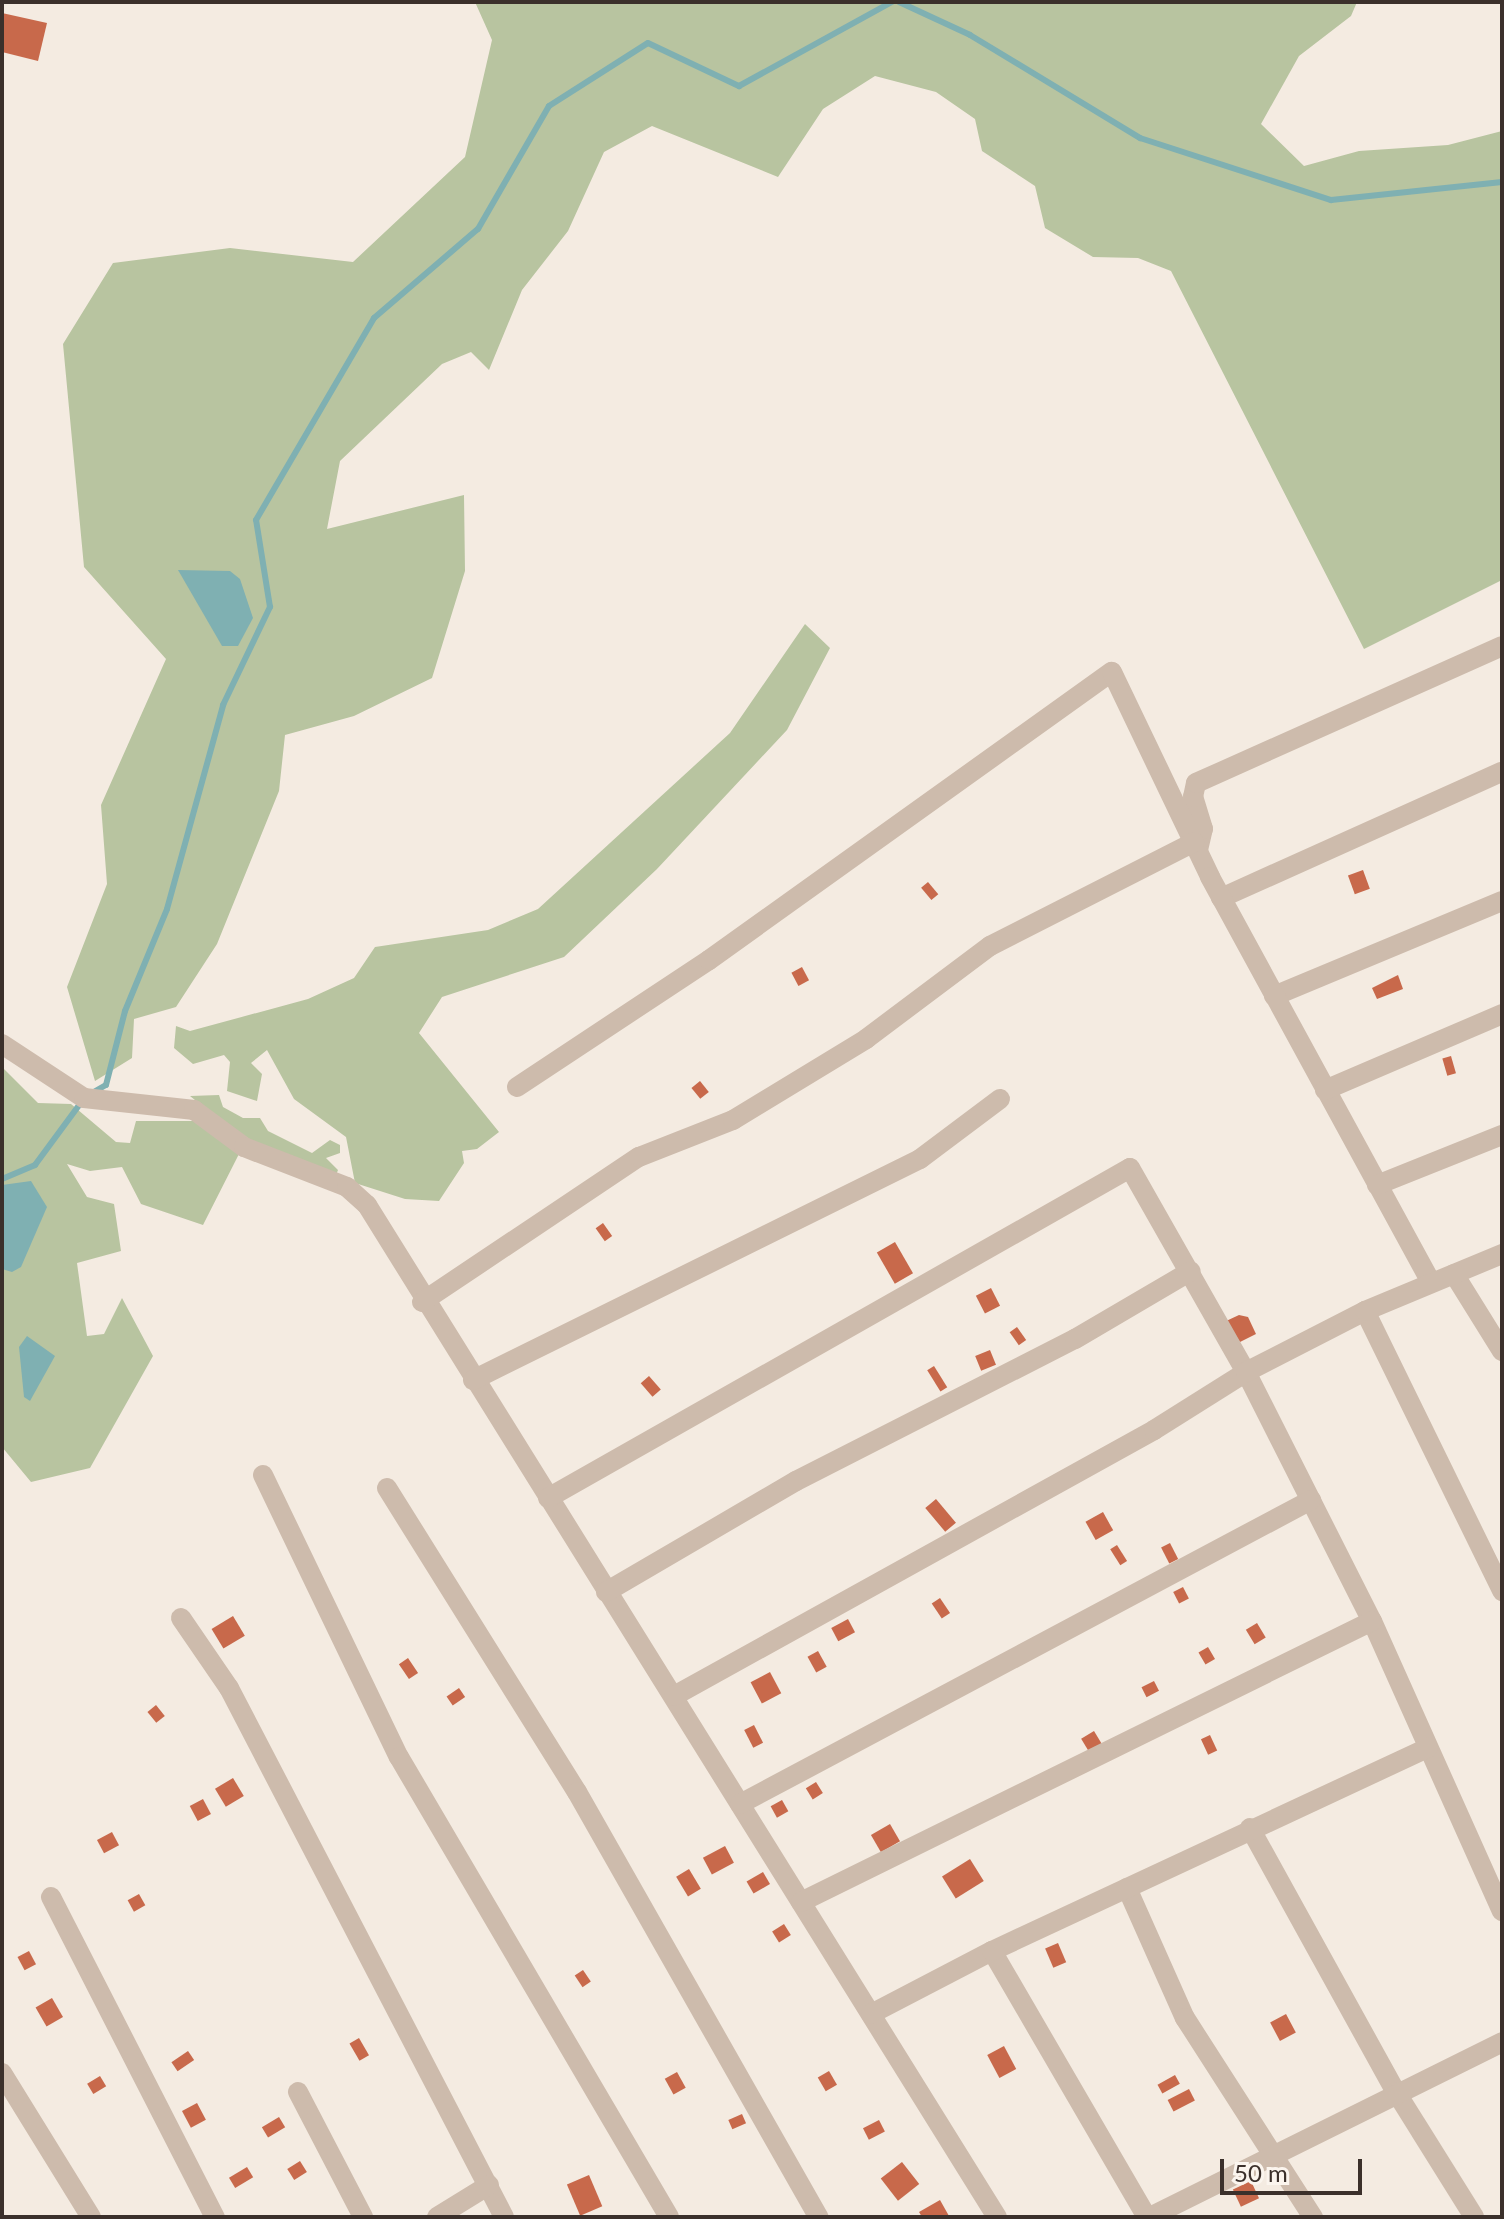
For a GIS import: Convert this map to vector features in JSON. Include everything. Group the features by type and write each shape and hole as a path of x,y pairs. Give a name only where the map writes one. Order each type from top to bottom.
{"street":[{"path":"422,1302 639,1157 733,1120 866,1039 990,946 1196,846 1203,829 1193,797 1196,783 1502,646"},
{"path":"517,1087 709,960 1112,672 1221,898 1431,1283"},
{"path":"1221,898 1502,772"},
{"path":"1274,996 1502,901"},
{"path":"1325,1090 1502,1014"},
{"path":"2,1044 84,1098 194,1110 244,1147 347,1187 367,1205 422,1302 674,1696 997,2217"},
{"path":"473,1380 920,1159 1000,1099"},
{"path":"1377,1185 1502,1135"},
{"path":"548,1498 1122,1170 1137,1172 1246,1372 1372,1621 1502,1911"},
{"path":"674,1696 1154,1430 1246,1372 1365,1311 1502,1254"},
{"path":"606,1592 796,1481 1075,1339 1191,1271"},
{"path":"1454,1274 1502,1351"},
{"path":"1365,1311 1502,1591"},
{"path":"263,1475 399,1757 669,2217"},
{"path":"387,1488 577,1792 818,2217"},
{"path":"740,1804 1311,1500"},
{"path":"181,1618 229,1688 504,2217"},
{"path":"801,1902 1372,1621"},
{"path":"871,2014 992,1951 1250,1828 1428,1748"},
{"path":"1250,1828 1396,2092 1474,2217"},
{"path":"1127,1888 1185,2018 1276,2155 1313,2217"},
{"path":"51,1897 215,2217"},
{"path":"992,1951 1149,2217 1502,2042"},
{"path":"2,2073 91,2217"},
{"path":"298,2092 363,2217"},
{"path":"437,2217 489,2185"}],"green space":[{"path":"475,2 1357,2 1351,16 1299,56 1261,124 1304,166 1359,151 1448,145 1502,131 1502,580 1364,649 1171,271 1138,258 1093,257 1045,228 1035,186 982,151 975,119 936,92 875,76 823,109 778,177 652,126 604,152 568,231 522,290 489,370 471,352 442,364 340,461 327,529 464,495 465,571 432,678 354,716 285,735 279,791 217,944 176,1007 134,1019 132,1058 95,1081 67,987 107,884 101,805 166,659 84,567 63,344 113,263 230,248 353,262 465,157 492,40"},
{"path":"805,624 830,648 787,730 657,869 564,957 442,997 419,1033 499,1132 477,1149 462,1151 464,1163 439,1201 405,1199 355,1183 346,1137 294,1099 267,1050 251,1063 262,1074 257,1101 227,1091 230,1062 224,1055 193,1064 174,1048 176,1026 190,1031 308,999 354,978 375,947 488,930 538,909 730,733"},
{"path":"2,1067 38,1103 71,1104 116,1142 130,1143 136,1121 205,1121 240,1152 203,1225 141,1204 122,1167 90,1171 67,1164 87,1197 114,1204 121,1251 77,1263 87,1336 104,1334 122,1298 153,1356 90,1468 31,1482 2,1447"},
{"path":"219,1095 223,1107 243,1118 260,1118 268,1131 312,1153 330,1140 340,1145 340,1153 326,1158 338,1170 336,1175 247,1142 190,1096"}],"water":[{"path":"178,570 230,571 240,579 253,618 238,646 222,646"},
{"path":"31,1181 47,1207 21,1267 12,1272 2,1269 2,1185"},
{"path":"27,1336 55,1356 30,1401 24,1397 19,1347"}],"building":[{"path":"2,13 47,23 38,61 2,52"},
{"path":"1363,870 1370,889 1355,894 1348,875"},
{"path":"928,882 938,894 931,900 921,888"},
{"path":"802,967 809,980 798,986 791,973"},
{"path":"1398,975 1403,989 1377,999 1372,988"},
{"path":"1451,1056 1456,1073 1447,1076 1442,1058"},
{"path":"700,1081 709,1092 700,1099 691,1088"},
{"path":"603,1223 612,1236 605,1241 596,1228"},
{"path":"895,1242 913,1273 895,1284 877,1252"},
{"path":"991,1288 1000,1306 985,1314 976,1296"},
{"path":"1239,1315 1248,1317 1256,1334 1240,1342 1224,1322"},
{"path":"1017,1327 1026,1340 1019,1345 1010,1332"},
{"path":"990,1350 996,1365 981,1371 975,1356"},
{"path":"934,1366 947,1387 940,1391 927,1370"},
{"path":"649,1376 661,1390 653,1397 641,1383"},
{"path":"936,1499 956,1523 945,1532 925,1508"},
{"path":"1103,1512 1113,1530 1096,1540 1086,1522"},
{"path":"1170,1543 1178,1559 1169,1564 1161,1548"},
{"path":"1117,1545 1127,1561 1120,1565 1110,1549"},
{"path":"1183,1587 1189,1599 1179,1604 1173,1592"},
{"path":"940,1598 950,1613 942,1619 932,1604"},
{"path":"233,1616 245,1636 223,1649 212,1629"},
{"path":"848,1619 855,1632 838,1641 831,1628"},
{"path":"1257,1623 1266,1638 1255,1644 1246,1630"},
{"path":"1208,1647 1215,1659 1205,1665 1198,1652"},
{"path":"818,1651 827,1667 816,1673 808,1657"},
{"path":"408,1658 418,1673 409,1679 399,1664"},
{"path":"770,1672 781,1693 762,1704 751,1682"},
{"path":"1154,1681 1159,1691 1147,1697 1142,1687"},
{"path":"459,1688 465,1697 453,1706 447,1696"},
{"path":"156,1705 165,1716 156,1723 147,1712"},
{"path":"754,1725 763,1743 753,1748 744,1730"},
{"path":"1094,1731 1103,1746 1090,1753 1081,1739"},
{"path":"1210,1735 1217,1750 1208,1755 1201,1739"},
{"path":"233,1778 244,1796 226,1807 215,1789"},
{"path":"816,1782 823,1793 813,1799 806,1788"},
{"path":"203,1799 211,1814 198,1821 190,1806"},
{"path":"782,1800 788,1811 777,1818 771,1806"},
{"path":"890,1824 900,1841 881,1852 871,1835"},
{"path":"112,1832 119,1845 104,1853 97,1840"},
{"path":"725,1846 734,1863 712,1875 703,1858"},
{"path":"970,1859 984,1881 956,1899 942,1876"},
{"path":"689,1869 701,1889 688,1896 676,1877"},
{"path":"763,1872 770,1884 754,1894 747,1882"},
{"path":"139,1894 145,1905 134,1912 128,1900"},
{"path":"784,1924 791,1935 779,1942 772,1931"},
{"path":"1058,1943 1066,1962 1053,1968 1045,1948"},
{"path":"29,1951 36,1964 25,1970 18,1957"},
{"path":"583,1970 591,1982 583,1987 575,1976"},
{"path":"52,1998 63,2017 47,2027 36,2008"},
{"path":"1286,2014 1296,2033 1280,2041 1270,2022"},
{"path":"359,2038 369,2055 359,2061 349,2044"},
{"path":"1004,2046 1016,2069 999,2078 987,2055"},
{"path":"188,2051 194,2060 178,2071 171,2062"},
{"path":"829,2071 837,2085 826,2091 818,2078"},
{"path":"677,2072 686,2088 673,2095 665,2079"},
{"path":"1175,2075 1180,2084 1162,2093 1158,2085"},
{"path":"100,2076 106,2086 93,2094 87,2084"},
{"path":"1189,2089 1195,2101 1174,2111 1168,2100"},
{"path":"197,2103 206,2120 191,2128 182,2111"},
{"path":"742,2114 746,2123 732,2129 728,2120"},
{"path":"279,2117 285,2127 268,2138 262,2127"},
{"path":"879,2120 885,2132 869,2140 863,2128"},
{"path":"300,2161 307,2172 294,2180 287,2169"},
{"path":"902,2162 919,2184 898,2201 881,2179"},
{"path":"247,2167 253,2177 235,2188 229,2178"},
{"path":"589,2175 602,2206 580,2216 567,2184"},
{"path":"1251,2181 1259,2198 1241,2207 1233,2189"},
{"path":"940,2200 949,2216 922,2217 919,2212"}],"waterway":[{"path":"92,1093 106,1085 125,1011 167,909 223,705 270,607 256,520 374,318 478,229 549,106 648,43 739,86 892,2"},
{"path":"899,2 970,35 1140,138 1331,200 1502,182"},
{"path":"2,1179 35,1165 83,1100"}]}
